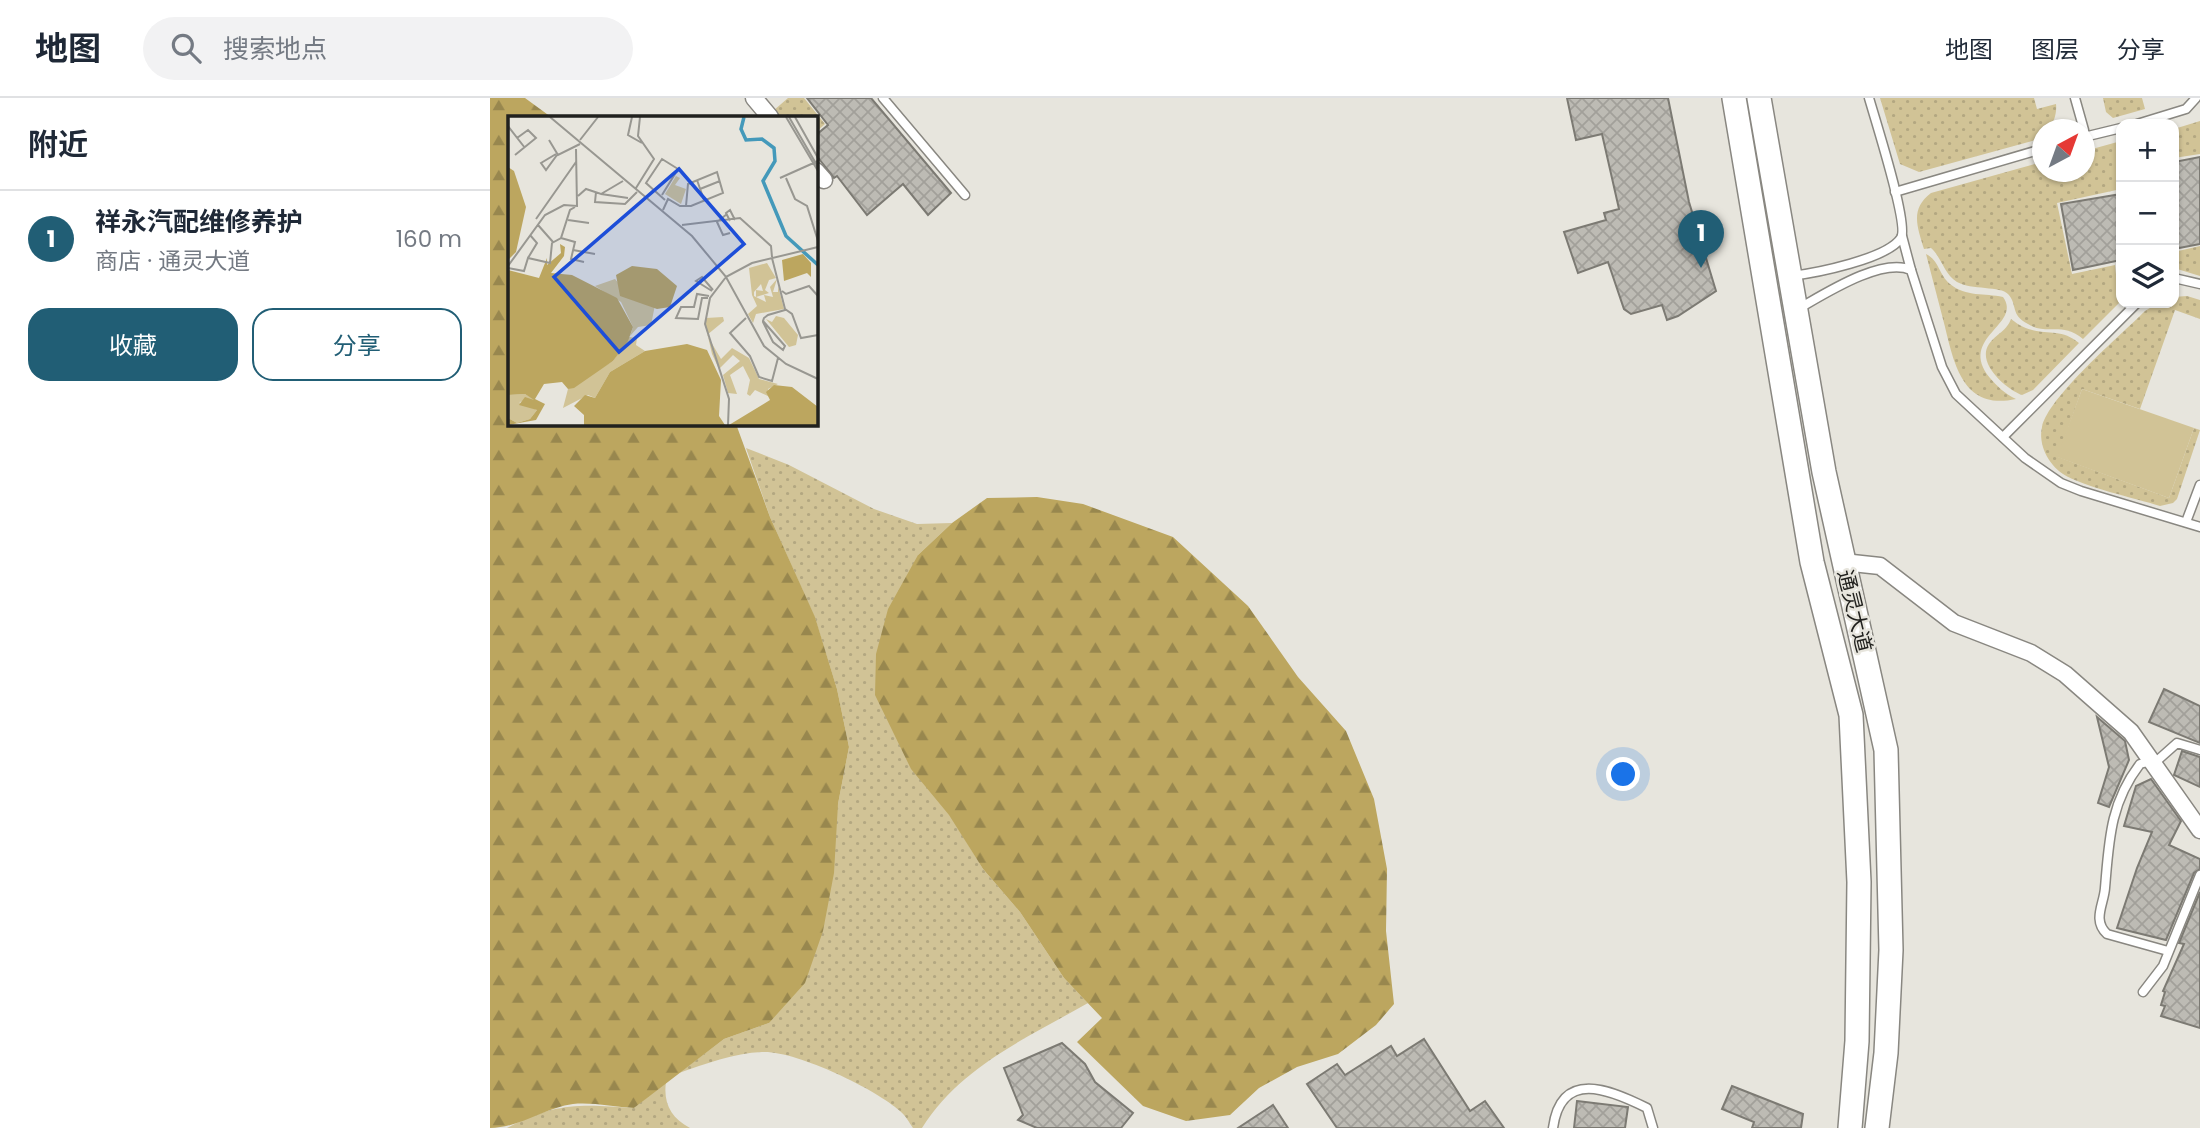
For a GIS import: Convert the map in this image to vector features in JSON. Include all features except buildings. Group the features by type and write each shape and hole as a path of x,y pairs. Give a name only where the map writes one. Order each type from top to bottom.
{"main road":[{"name":"通灵大道","path":"1734,98 1807,536 1851,715 1859,882 1857,1041 1850,1128"},
{"name":"通灵大道","path":"1759,98 1843,562 1886,750 1891,950 1886,1053 1877,1128"}],"street":[{"path":"754,98 769,116"},
{"path":"1843,562 1880,566 1954,623 2050,663 2116,716 2152,760 2200,830"}],"lane":[{"path":"883,98 965,195"},
{"path":"1869,98 1895,192 1911,270 1942,367 1956,394 2025,458 2061,483 2200,527"},
{"path":"2075,98 2081,119"},
{"path":"2153,119 2186,109 2196,98"},
{"path":"2095,132 2116,129"},
{"path":"1895,192 2032,152"},
{"path":"1790,276 1819,273 1876,254 1893,246 1902,236"},
{"path":"1796,310 1881,268 1898,264 1911,270"},
{"path":"2179,279 2200,284"},
{"path":"2003,437 2132,308"},
{"path":"2186,522 2200,485"},
{"path":"2168,951 2107,934 2099,919 2113,813 2140,764 2159,759 2177,743 2200,750"},
{"path":"2143,992 2160,972 2200,875"},
{"path":"1553,1128 1555,1111 1563,1098 1572,1091 1587,1087 1647,1108 1653,1128"}],"shaded area":[{"path":"788,98 804,98 825,124 817,131 817,116 777,116 773,111"},
{"path":"1880,98 2034,98 2037,109 2056,104 2054,119 2032,119 2032,141 1919,172 1900,164"},
{"path":"2103,98 2142,98 2145,109 2113,118 2106,112"},
{"path":"2200,121 2200,154 2179,157 2179,127"},
{"path":"2116,142 2116,190 2057,203 2072,274 2115,265 2116,306 2083,339 2068,331 2042,329 2022,321 2008,294 1957,282 1949,275 1931,248 1924,249 1917,218 1920,205 1931,193 2032,165 2032,182 2095,182 2095,148"},
{"path":"2200,246 2200,276 2179,270 2179,251"},
{"path":"1926,254 1934,260 1946,280 1956,288 1969,293 2003,297 2007,307 2005,316 1985,342 1981,352 1982,364 1995,384 2016,399 1998,401 1983,398 1972,391 1964,380 1952,353"},
{"path":"2179,297 2200,300 2200,319 2175,310 2140,409 2082,389 2058,457 2169,498 2194,428 2200,430 2177,499 2173,503 2160,506 2096,488 2063,474 2049,459 2041,440 2047,414 2071,383 2145,311 2150,308 2179,308"},
{"path":"2011,319 2021,326 2063,334 2079,343 2033,390 2022,395 2001,381 1986,359 1989,344 2007,327"},
{"path":"2082,389 2194,428 2169,498 2057,457"},
{"path":"746,448 789,465 874,509 917,524 952,523 918,555 950,815 983,869 1020,912 1064,978 1088,1003 976,1070 938,1106 922,1128 913,1128 900,1111 873,1092 834,1072 794,1057 762,1052 741,1054 679,1073 724,1039 769,1023 838,804 849,747 837,689 815,618 770,517"},
{"path":"666,1082 667,1103 673,1115 690,1128 507,1128 554,1109 583,1106 634,1108"}],"green space":[{"path":"490,98 525,98 550,116 508,116 508,425 736,425 770,517 815,617 837,689 849,747 838,804 834,873 823,931 805,983 769,1023 724,1039 634,1108 573,1104 511,1125 490,1128"},
{"path":"1037,497 1083,504 1173,537 1248,606 1298,677 1346,731 1374,799 1387,869 1386,931 1394,1004 1376,1025 1338,1054 1297,1067 1259,1088 1230,1115 1186,1121 1143,1106 1077,1042 1102,1018 1064,978 1020,912 983,869 949,815 911,769 875,695 876,654 888,609 918,555 952,523 987,498"}],"place":[{"name":"祥永汽配维修养护","path":"1701,268"}]}
